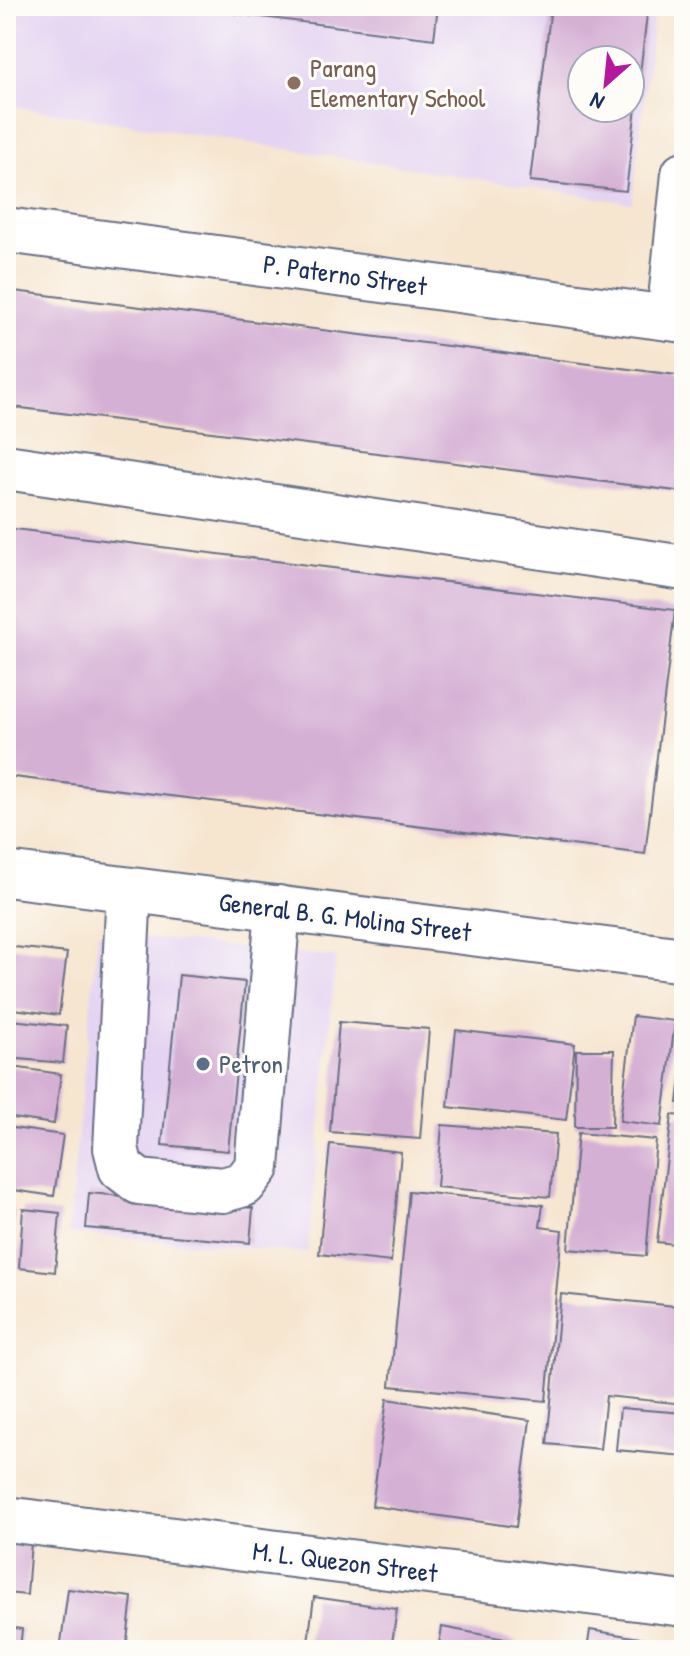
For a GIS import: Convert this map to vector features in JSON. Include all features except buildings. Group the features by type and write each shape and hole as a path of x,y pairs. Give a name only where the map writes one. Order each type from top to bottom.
{"street":[{"path":"677,319 684,174"},
{"name":"P. Paterno Street","path":"6,230 677,319"},
{"path":"6,467 684,568"},
{"name":"General B. G. Molina Street","path":"6,874 684,960"},
{"path":"129,890 116,1148 121,1168 139,1182 223,1190 244,1184 257,1167 278,908"},
{"name":"M. L. Quezon Street","path":"6,1519 684,1604"}],"shaded area":[{"name":"Parang Elementary School","path":"6,6 655,6 646,83 646,44 566,44 566,124 641,124 632,203 6,105"},
{"path":"98,933 336,957 308,1253 68,1233"}],"place":[{"name":"Parang Elementary School","path":"294,83"},
{"name":"Petron","path":"203,1064"}]}
